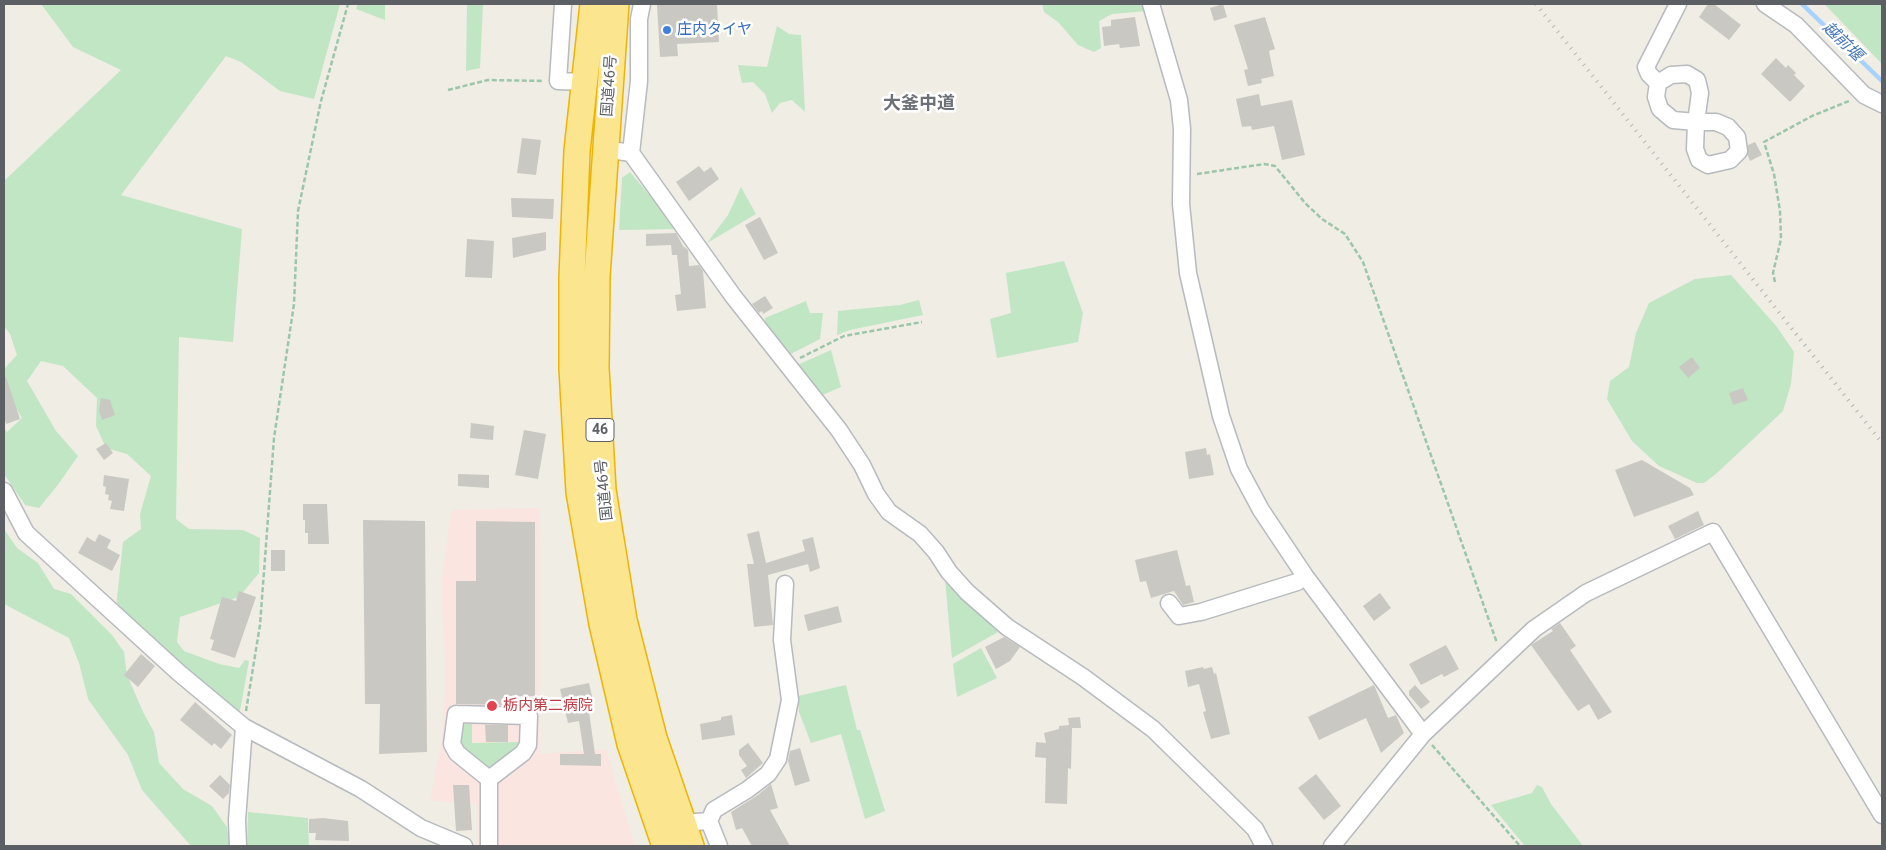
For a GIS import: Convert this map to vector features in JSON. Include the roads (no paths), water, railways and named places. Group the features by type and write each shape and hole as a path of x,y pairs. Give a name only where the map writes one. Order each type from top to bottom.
{"highway":[{"name":"国道46号","path":"593,4 577,151 572,278 572,368 579,492 602,624 630,744 665,846"},
{"name":"国道46号","path":"616,4 596,276 596,368 603,490 624,620 654,738 691,846"}],"street":[{"path":"563,4 558,81 584,82"},
{"path":"642,4 639,19 639,81 631,153 733,296 839,430 862,465 876,494 890,512 920,534 967,592 1007,627 1083,677 1153,729 1254,829 1264,846"},
{"path":"1151,4 1179,100 1182,129 1181,204 1188,273 1221,416 1239,469 1261,510 1305,576 1423,734"},
{"path":"1658,83 1649,74 1646,67 1678,4"},
{"path":"1765,4 1796,25 1864,94 1882,104"},
{"path":"1672,74 1687,74 1697,80 1700,93 1696,122 1673,120 1660,109 1656,98 1658,83 1672,74"},
{"path":"605,149 631,153"},
{"path":"4,491 26,533 178,672 244,727 361,790 420,828 464,846"},
{"path":"1332,846 1423,734 1534,629 1586,593 1714,532 1882,815"},
{"path":"1168,602 1179,616 1201,612 1297,582 1305,576"},
{"path":"720,846 709,821 714,810 748,790 768,774 778,759 790,700 782,640 785,584"},
{"path":"488,846 489,780 522,753 528,745 529,716 456,714 452,744 457,753 489,780"},
{"path":"238,846 238,781 244,727"},
{"path":"682,822 709,821"}],"waterway":[{"name":"越前堰","path":"1802,4 1882,81"}],"railway":[{"path":"1536,4 1882,443"}],"place":[{"name":"庄内タイヤ","path":"667,30"},
{"name":"栃内第二病院","path":"492,706"}],"district":[{"name":"大釜中道","path":"919,104"}]}
